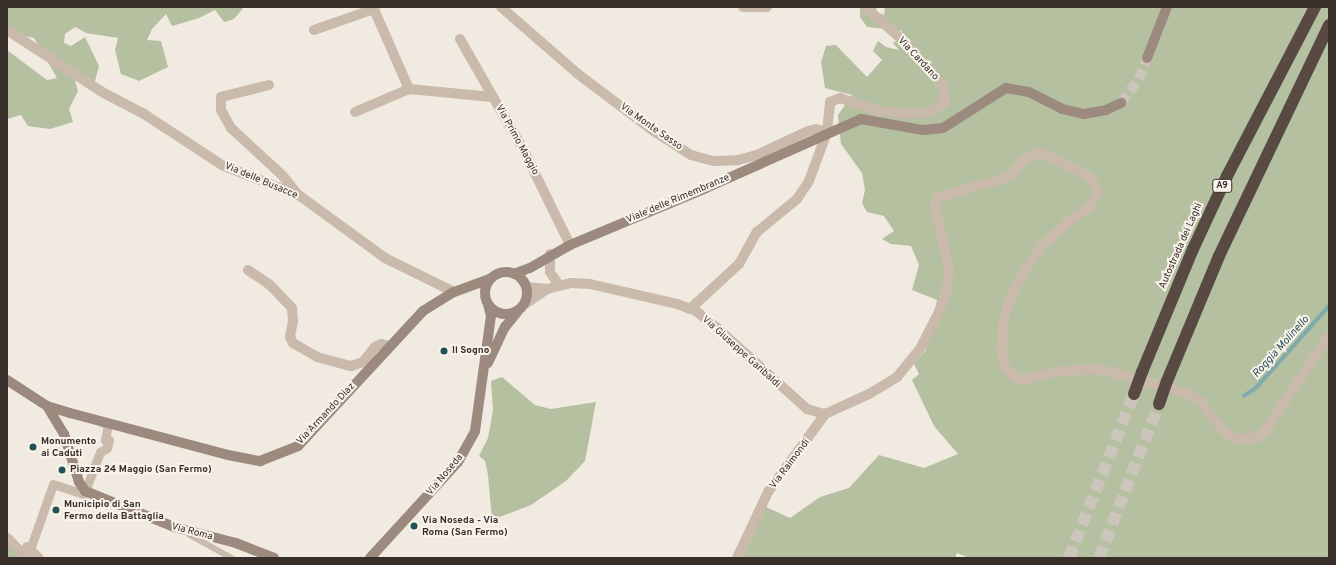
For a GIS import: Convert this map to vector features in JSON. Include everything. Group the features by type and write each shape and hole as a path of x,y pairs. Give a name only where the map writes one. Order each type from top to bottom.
{"highway":[{"name":"Autostrada dei Laghi","path":"1134,394 1192,249 1227,176 1315,7"},
{"name":"A9","path":"1159,404 1167,380 1219,256 1329,25"}],"main road":[{"path":"1147,58 1167,7"},
{"name":"Viale delle Rimembranze","path":"514,274 530,268 550,254 570,245 706,188 827,132 861,119 923,130 943,128 1006,88 1029,92 1062,109 1084,114 1106,110 1121,103"},
{"path":"525,284 514,274 503,272 490,279 485,289 488,304 500,314 517,312 525,304 525,284 530,268"},
{"name":"Via Armando Diaz","path":"49,409 106,421 228,455 260,461 298,446 422,311 454,292 490,279"},
{"name":"Via Noseda","path":"370,558 458,462 475,431 484,373 485,345 491,316 488,304"},
{"name":"Via Noseda","path":"484,373 493,348 517,312"},
{"path":"7,380 49,409 64,434 79,482 86,491"},
{"path":"64,434 69,420 84,417"},
{"name":"Via Roma","path":"86,491 174,527 236,543 274,558"}],"street":[{"name":"Via Monte Sasso","path":"501,7 578,74 652,130 691,155 714,161 738,160 757,155 808,131 816,129 827,132"},
{"path":"743,7 767,7"},
{"name":"Via Cardano","path":"690,309 739,264 748,251 752,239 761,228 797,199 809,181 827,132 830,102 840,98 879,111 911,114 932,111 945,102 944,87 906,44 865,7"},
{"path":"314,30 374,8 409,89"},
{"name":"Via delle Busacce","path":"7,30 102,92 144,114 222,165 300,196 385,258 454,292"},
{"name":"Via Primo Maggio","path":"460,39 549,198 570,245"},
{"path":"269,86 221,97 220,110 231,128 282,175 300,196"},
{"path":"355,112 409,89 493,97"},
{"path":"825,414 897,377 927,335 942,306 949,281 946,253 935,206 938,197 1002,179 1012,172 1025,158 1036,153 1052,157 1080,171 1092,180 1098,194 1087,209 1068,222 1043,245 1024,271 1010,299 1003,322 1002,353 1004,366 1016,378 1024,380 1054,372 1096,369 1115,373 1186,393 1201,402 1224,430 1235,439 1247,439 1259,437 1270,424 1329,336"},
{"path":"550,254 550,272 559,285"},
{"path":"248,270 269,284 292,308 293,321 290,337 292,343 316,357 351,366 363,362 375,347 381,344 390,346"},
{"name":"Via Giuseppe Garibaldi","path":"525,284 547,289"},
{"name":"Via Giuseppe Garibaldi","path":"525,304 547,289 559,285 590,284 690,309 716,327 781,388 807,409 825,414"},
{"path":"7,384 49,409"},
{"name":"Via Raimondi","path":"737,558 768,492 825,414"},
{"path":"7,537 27,558 28,548 53,484 84,494 86,491 100,452 107,448 109,440 105,440 108,424 84,417"},
{"path":"28,548 38,558"}],"lane":[{"path":"174,527 232,558"}],"green space":[{"path":"7,7 244,7 234,19 224,22 215,10 199,18 172,26 166,14 152,29 147,40 161,41 168,67 139,81 121,74 115,50 118,38 86,33 75,27 65,34 64,43 71,46 85,37 99,66 95,81 75,81 78,91 69,109 73,122 50,129 28,126 21,115 7,119 7,50 47,80 57,78 34,38 7,33"},
{"path":"860,7 877,7 876,12 884,15 885,7 1329,7 1329,558 969,558 957,553 955,558 740,558 766,507 790,518 820,497 849,488 879,455 924,468 958,454 934,426 912,380 919,374 914,364 926,350 937,300 912,290 919,265 911,246 891,244 882,239 894,231 884,216 867,212 862,203 865,190 862,173 841,144 839,127 838,115 852,95 825,88 821,62 826,46 836,45 867,77 882,60 873,51 878,41 886,47 899,50 893,43 902,37 902,31 867,27 860,17"},
{"path":"502,377 535,405 551,409 596,402 585,461 566,481 531,505 492,520 488,475 485,461 479,456 488,438 493,410 491,381"},
{"path":"11,541 27,558 7,558 7,547"}],"waterway":[{"name":"Roggia Molinello","path":"1244,396 1256,388 1329,306"}],"tunnel":[{"path":"1121,103 1139,79 1147,58"},
{"path":"1069,558 1134,394"},
{"path":"1099,558 1159,404"}],"place":[{"name":"Il Sogno","path":"444,351"},
{"name":"Monumento ai Caduti","path":"33,447"},
{"name":"Piazza 24 Maggio (San Fermo)","path":"62,470"},
{"name":"Municipio di San Fermo della Battaglia","path":"56,510"},
{"name":"Via Noseda - Via Roma (San Fermo)","path":"414,526"}]}
